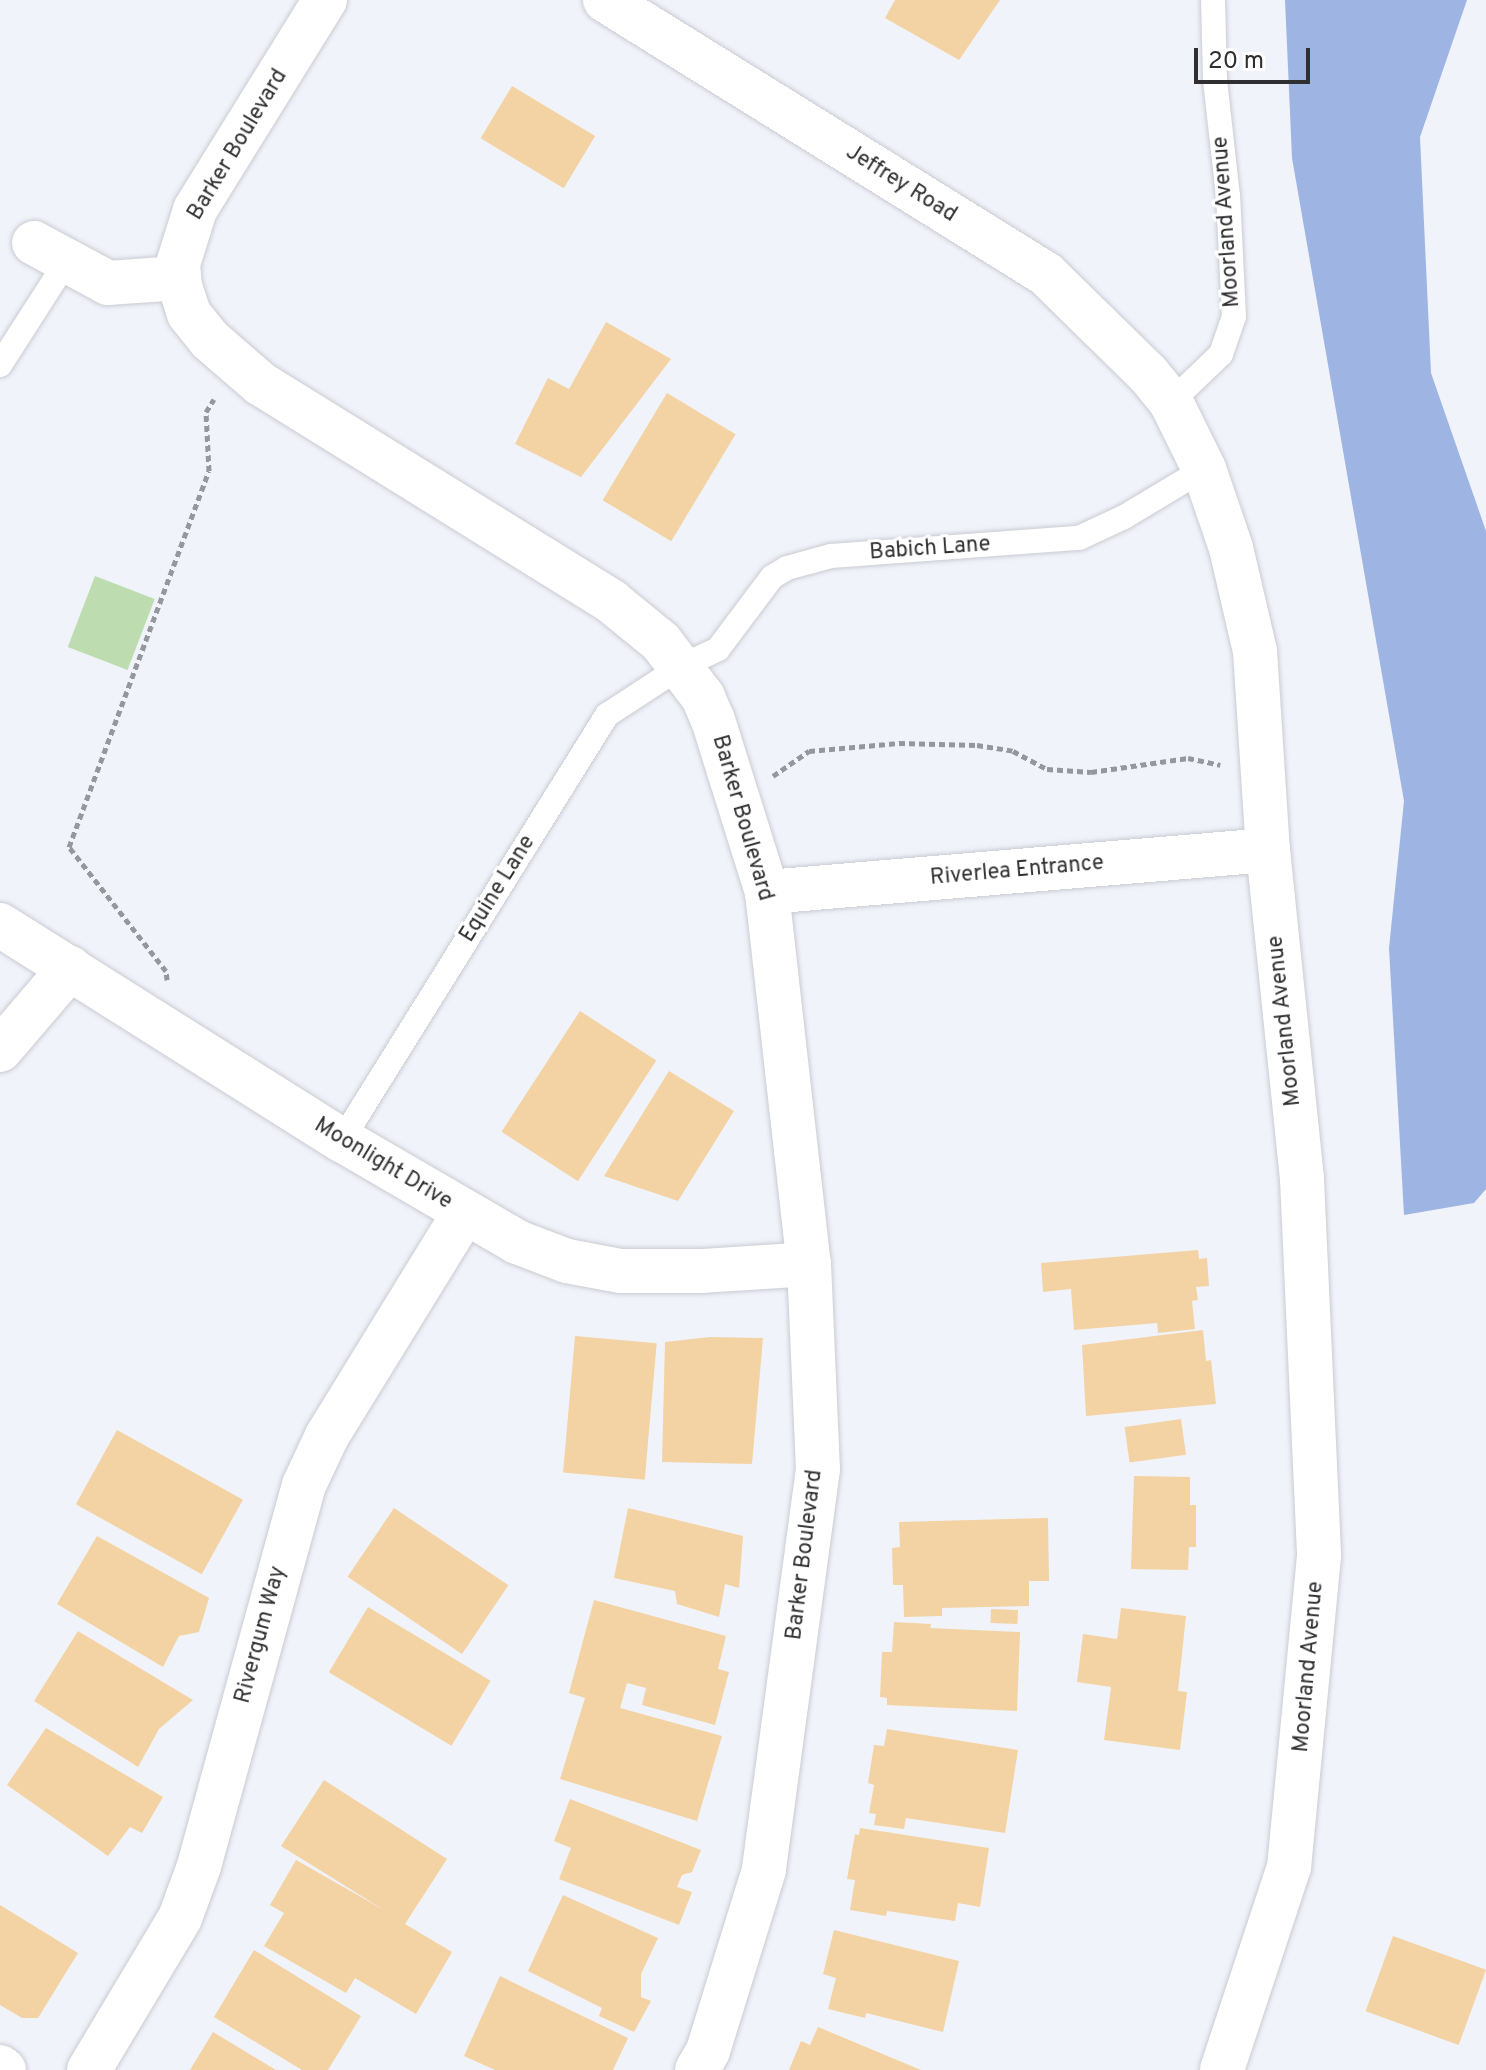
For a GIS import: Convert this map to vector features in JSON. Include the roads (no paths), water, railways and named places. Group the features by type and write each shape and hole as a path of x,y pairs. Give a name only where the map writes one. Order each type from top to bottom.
{"street":[{"name":"Barker Boulevard","path":"325,0 195,210 183,242 179,278 189,314 235,364 261,384 636,618 682,666 713,720 767,892 809,1264 818,1469 767,1855 708,2051 697,2070"},
{"name":"Jeffrey Road","path":"605,0 1046,274 1149,375 1171,402"},
{"path":"50,252 108,283 179,278"},
{"name":"Moorland Avenue","path":"1171,402 1204,469 1231,548 1255,651 1265,762 1268,850 1302,1179 1319,1556 1289,1867 1222,2070"},
{"name":"Riverlea Entrance","path":"767,892 1268,850"},
{"name":"Moonlight Drive","path":"0,925 342,1140 517,1242 589,1267 702,1271 809,1264"},
{"path":"0,1050 70,968"},
{"name":"Rivergum Way","path":"89,2070 170,1939 185,1905 199,1866 304,1485 327,1436 464,1213"}],"lane":[{"name":"Moorland Avenue","path":"1171,402 1221,354 1234,317 1228,196 1214,65 1213,0"},
{"path":"0,365 9,332 50,252"},
{"name":"Babich Lane","path":"682,666 718,649 772,577 787,568 831,556 1079,538 1124,517 1204,469"},
{"name":"Equine Lane","path":"342,1140 607,715 682,666"}],"water":[{"path":"1285,0 1467,0 1420,137 1431,373 1486,531 1486,1189 1474,1203 1404,1215 1389,948 1404,801 1292,158"}]}
